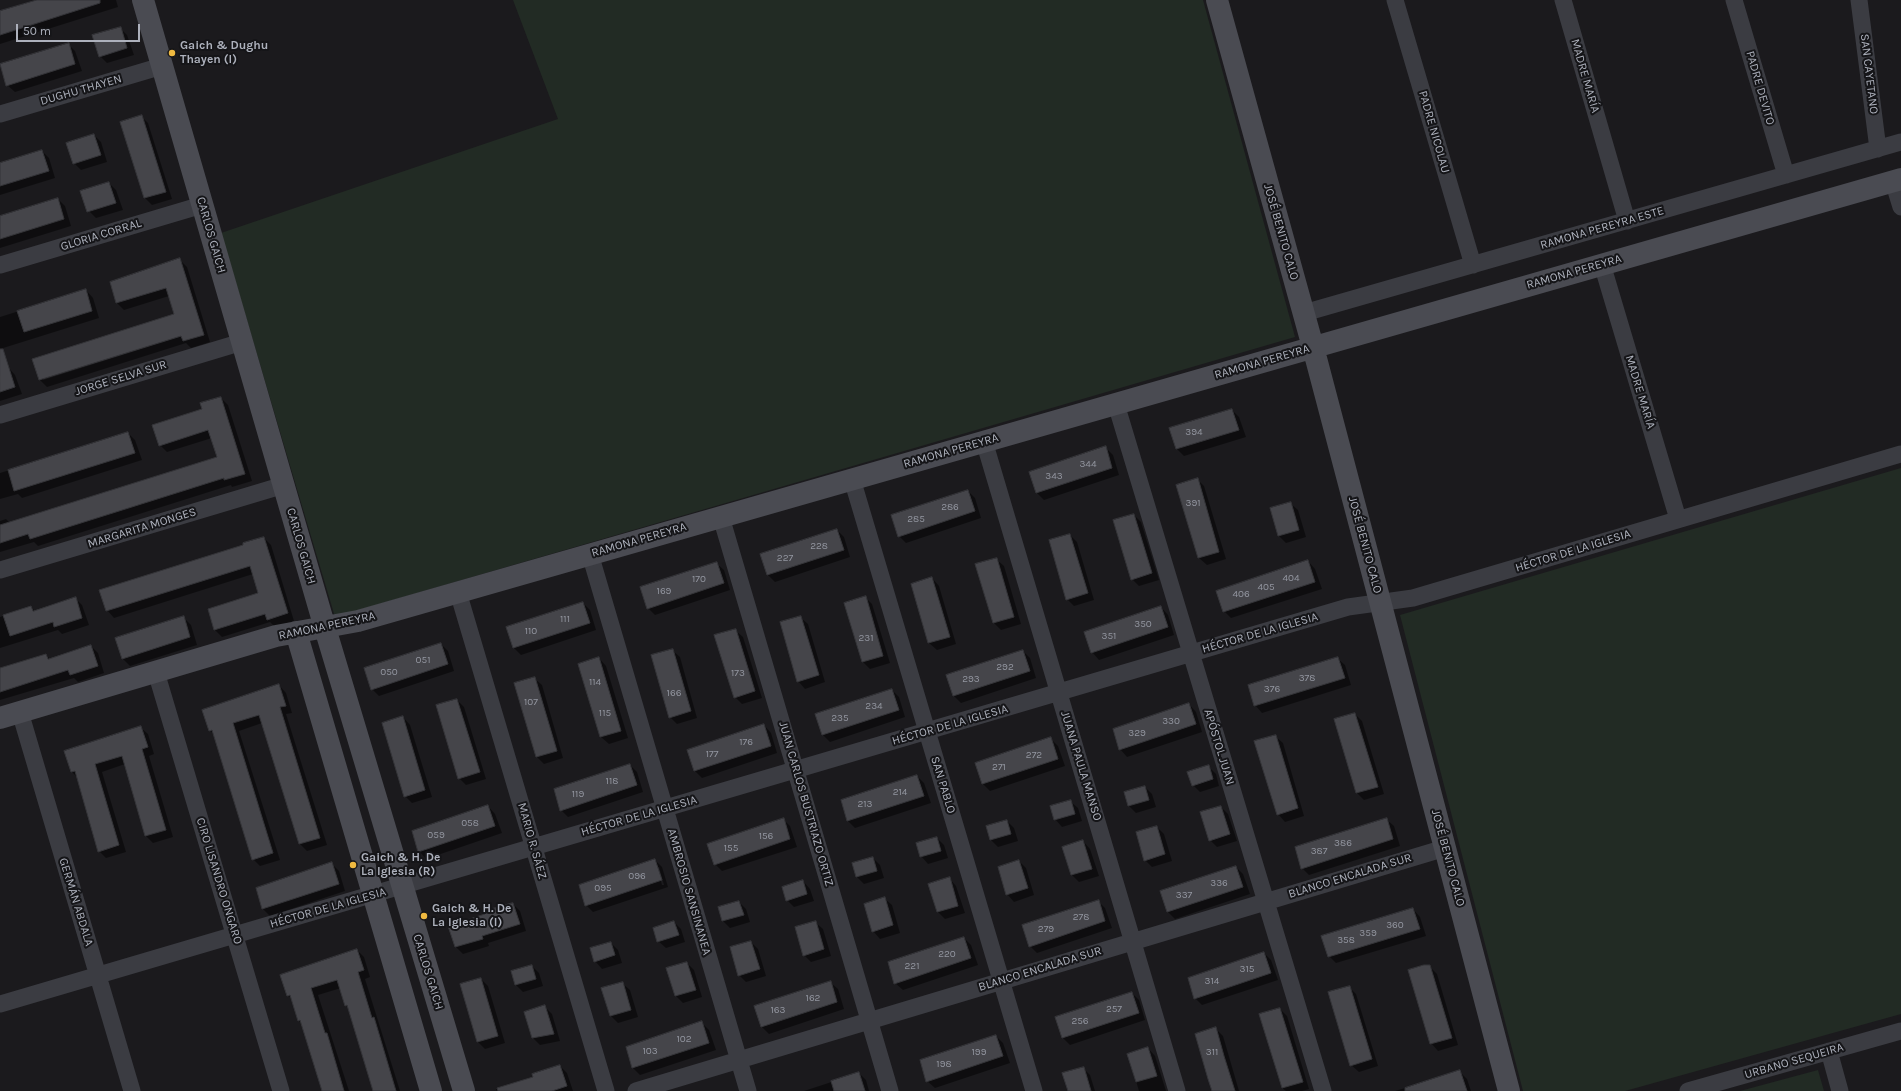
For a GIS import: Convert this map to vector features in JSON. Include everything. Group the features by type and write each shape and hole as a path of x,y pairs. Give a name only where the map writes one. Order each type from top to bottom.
{"street":[{"name":"CARLOS GAICH","path":"143,0 325,628 464,1091"},
{"name":"JOSÉ BENITO CALO","path":"1217,0 1304,313 1509,1091"},
{"name":"PADRE NICOLAU","path":"1395,0 1473,265"},
{"name":"MADRE MARÍA","path":"1563,0 1628,221"},
{"name":"PADRE DEVITO","path":"1734,0 1786,175"},
{"name":"SAN CAYETANO","path":"1860,0 1878,149"},
{"name":"DUGHU THAYEN","path":"0,114 162,66"},
{"name":"RAMONA PEREYRA ESTE","path":"1304,313 1901,142"},
{"path":"1897,180 1901,206"},
{"name":"RAMONA PEREYRA","path":"10,715 276,636 358,621 1897,180"},
{"name":"GLORIA CORRAL","path":"0,265 202,205"},
{"name":"MADRE MARÍA","path":"1602,264 1678,519"},
{"name":"JORGE SELVA SUR","path":"0,415 242,342"},
{"name":"APÓSTOL JUAN","path":"1116,404 1323,1091"},
{"name":"JUANA PAULA MANSO","path":"984,441 1177,1091"},
{"name":"HÉCTOR DE LA IGLESIA","path":"0,1004 1348,607 1413,598 1901,454"},
{"name":"SAN PABLO","path":"852,479 1034,1091"},
{"name":"MARGARITA MONGES","path":"0,570 284,485"},
{"name":"JUAN CARLOS BUSTRIAZO ORTIZ","path":"721,517 890,1091"},
{"name":"AMBROSIO SANSINANEA","path":"590,554 748,1091"},
{"name":"MARIO R. SÁEZ","path":"458,592 606,1091"},
{"path":"296,632 431,1091"},
{"name":"CIRO LISANDRO ONGARO","path":"156,672 281,1091"},
{"name":"GERMÁN ABDALA","path":"10,715 98,975 132,1091"},
{"name":"BLANCO ENCALADA SUR","path":"636,1091 1445,848"},
{"name":"URBANO SEQUEIRA","path":"1688,1091 1901,1031"},
{"path":"1829,1051 1840,1091"}],"shaded area":[{"path":"513,0 1203,0 1295,337 335,617 221,233 558,119"},
{"path":"1901,468 1901,1014 1625,1091 1523,1091 1400,615"},
{"path":"1818,1070 1824,1091 1740,1091"}],"building":[{"path":"37,0 100,0 100,3 0,35 0,11"},
{"path":"121,27 127,48 99,57 92,35"},
{"path":"69,43 75,64 6,86 0,64"},
{"path":"142,115 166,192 144,198 120,122"},
{"path":"94,134 101,155 73,164 66,143"},
{"path":"42,150 49,171 0,186 0,163"},
{"path":"109,182 116,203 87,212 80,191"},
{"path":"58,198 64,219 0,239 0,216"},
{"path":"180,258 204,335 183,341 181,336 39,380 32,359 174,314 166,288 116,303 110,282"},
{"path":"86,289 92,311 24,332 17,311"},
{"path":"0,349 3,349 15,387 0,392"},
{"path":"221,397 245,474 224,480 224,478 30,539 28,534 0,543 0,525 217,457 208,430 159,446 152,425 202,409 200,403"},
{"path":"1232,409 1239,430 1176,449 1169,428"},
{"path":"128,432 135,453 14,491 8,470"},
{"path":"1106,446 1112,468 1036,493 1029,472"},
{"path":"1198,478 1219,552 1198,558 1176,485"},
{"path":"968,490 975,511 898,537 891,515"},
{"path":"1291,502 1299,530 1278,536 1270,508"},
{"path":"1134,514 1152,573 1131,580 1113,520"},
{"path":"837,529 844,550 767,575 760,554"},
{"path":"1070,534 1088,593 1066,600 1049,540"},
{"path":"264,537 288,613 267,620 265,614 214,630 208,609 258,593 250,566 106,611 99,590"},
{"path":"997,558 1014,617 993,623 975,564"},
{"path":"1308,560 1315,582 1223,612 1216,591"},
{"path":"717,562 724,583 647,609 640,587"},
{"path":"932,577 950,637 928,643 911,584"},
{"path":"866,596 883,656 862,662 844,603"},
{"path":"76,597 82,618 54,627 53,622 10,636 3,615 31,606 33,611"},
{"path":"583,602 590,623 513,648 506,627"},
{"path":"1161,606 1168,627 1091,653 1084,632"},
{"path":"184,616 190,637 122,659 115,638"},
{"path":"801,616 819,675 797,682 780,622"},
{"path":"736,629 755,691 734,698 714,635"},
{"path":"441,643 448,664 371,690 364,668"},
{"path":"91,645 98,666 70,675 68,670 0,692 0,668 46,654 48,659"},
{"path":"673,649 691,711 669,718 651,655"},
{"path":"1023,650 1030,671 953,696 946,675"},
{"path":"599,657 621,731 600,737 578,664"},
{"path":"1338,657 1345,678 1254,706 1248,685"},
{"path":"535,677 557,751 536,757 514,683"},
{"path":"279,684 286,706 280,707 320,838 299,844 259,715 233,723 273,853 252,860 212,730 209,731 202,710"},
{"path":"892,689 899,710 822,735 815,714"},
{"path":"457,699 480,772 458,779 436,705"},
{"path":"1189,703 1196,724 1119,750 1113,729"},
{"path":"1355,713 1378,787 1356,793 1334,719"},
{"path":"403,716 425,790 404,797 382,723"},
{"path":"764,724 771,746 694,771 687,750"},
{"path":"141,726 148,747 142,749 166,830 145,836 122,756 95,764 119,845 98,852 75,771 71,772 64,751"},
{"path":"1276,735 1298,808 1277,815 1254,741"},
{"path":"1051,737 1058,759 982,784 975,763"},
{"path":"630,764 637,785 560,811 554,789"},
{"path":"1209,765 1213,779 1192,786 1187,772"},
{"path":"917,775 924,796 847,821 841,800"},
{"path":"1145,786 1149,800 1128,806 1124,792"},
{"path":"1071,800 1075,814 1054,820 1050,806"},
{"path":"488,805 495,826 418,852 412,831"},
{"path":"1221,806 1230,834 1209,841 1200,812"},
{"path":"784,818 790,839 714,865 707,844"},
{"path":"1387,818 1393,839 1301,869 1295,847"},
{"path":"1007,820 1011,834 990,840 986,826"},
{"path":"1157,826 1165,854 1144,861 1136,832"},
{"path":"937,837 941,851 920,857 916,843"},
{"path":"1083,840 1092,869 1071,875 1062,847"},
{"path":"873,857 877,871 856,877 852,863"},
{"path":"655,859 662,880 585,906 579,885"},
{"path":"1019,860 1028,888 1006,895 998,867"},
{"path":"332,862 339,884 262,909 256,888"},
{"path":"1236,866 1243,887 1167,912 1160,891"},
{"path":"950,877 958,906 937,912 928,884"},
{"path":"803,880 807,894 786,901 782,887"},
{"path":"885,897 893,925 872,932 864,904"},
{"path":"1099,900 1105,921 1029,947 1022,925"},
{"path":"739,901 744,915 722,921 718,907"},
{"path":"513,903 520,924 482,936 483,939 455,947 448,926 485,914 485,911"},
{"path":"1413,908 1420,929 1328,957 1321,936"},
{"path":"674,921 679,935 657,942 653,928"},
{"path":"816,921 824,949 803,956 795,927"},
{"path":"964,937 971,958 894,984 888,962"},
{"path":"751,941 760,969 738,976 730,947"},
{"path":"611,942 615,955 594,962 590,948"},
{"path":"357,949 364,970 358,972 372,1018 374,1017 396,1091 373,1091 347,1005 345,1006 337,980 311,988 325,1033 327,1033 344,1091 322,1091 300,1020 298,1021 290,995 287,996 280,975"},
{"path":"1264,952 1271,973 1194,999 1188,978"},
{"path":"687,962 696,990 675,996 666,968"},
{"path":"532,965 536,979 515,985 511,971"},
{"path":"1424,965 1430,965 1452,1038 1430,1044 1408,970"},
{"path":"481,978 498,1036 477,1042 460,984"},
{"path":"831,981 837,1002 761,1027 754,1006"},
{"path":"623,982 631,1010 610,1016 601,988"},
{"path":"1350,986 1372,1059 1350,1066 1328,992"},
{"path":"1132,992 1139,1013 1062,1038 1055,1017"},
{"path":"545,1005 554,1034 532,1038 524,1012"},
{"path":"1280,1008 1303,1082 1282,1088 1259,1014"},
{"path":"702,1021 709,1043 632,1068 626,1047"},
{"path":"1216,1027 1235,1091 1212,1091 1208,1079 1195,1034"},
{"path":"996,1035 1003,1056 926,1082 920,1060"},
{"path":"1148,1047 1157,1076 1136,1082 1127,1054"},
{"path":"560,1065 567,1086 552,1091 498,1091 497,1088 533,1077 532,1074"},
{"path":"1084,1067 1091,1091 1068,1091 1062,1073"},
{"path":"1460,1070 1467,1091 1405,1091 1405,1088"},
{"path":"859,1072 865,1091 834,1091 831,1081"}],"place":[{"name":"Gaich & Dughu Thayen (I)","path":"172,53"},
{"name":"Gaich & H. De La Iglesia (R)","path":"353,865"},
{"name":"Gaich & H. De La Iglesia (I)","path":"424,916"}]}
